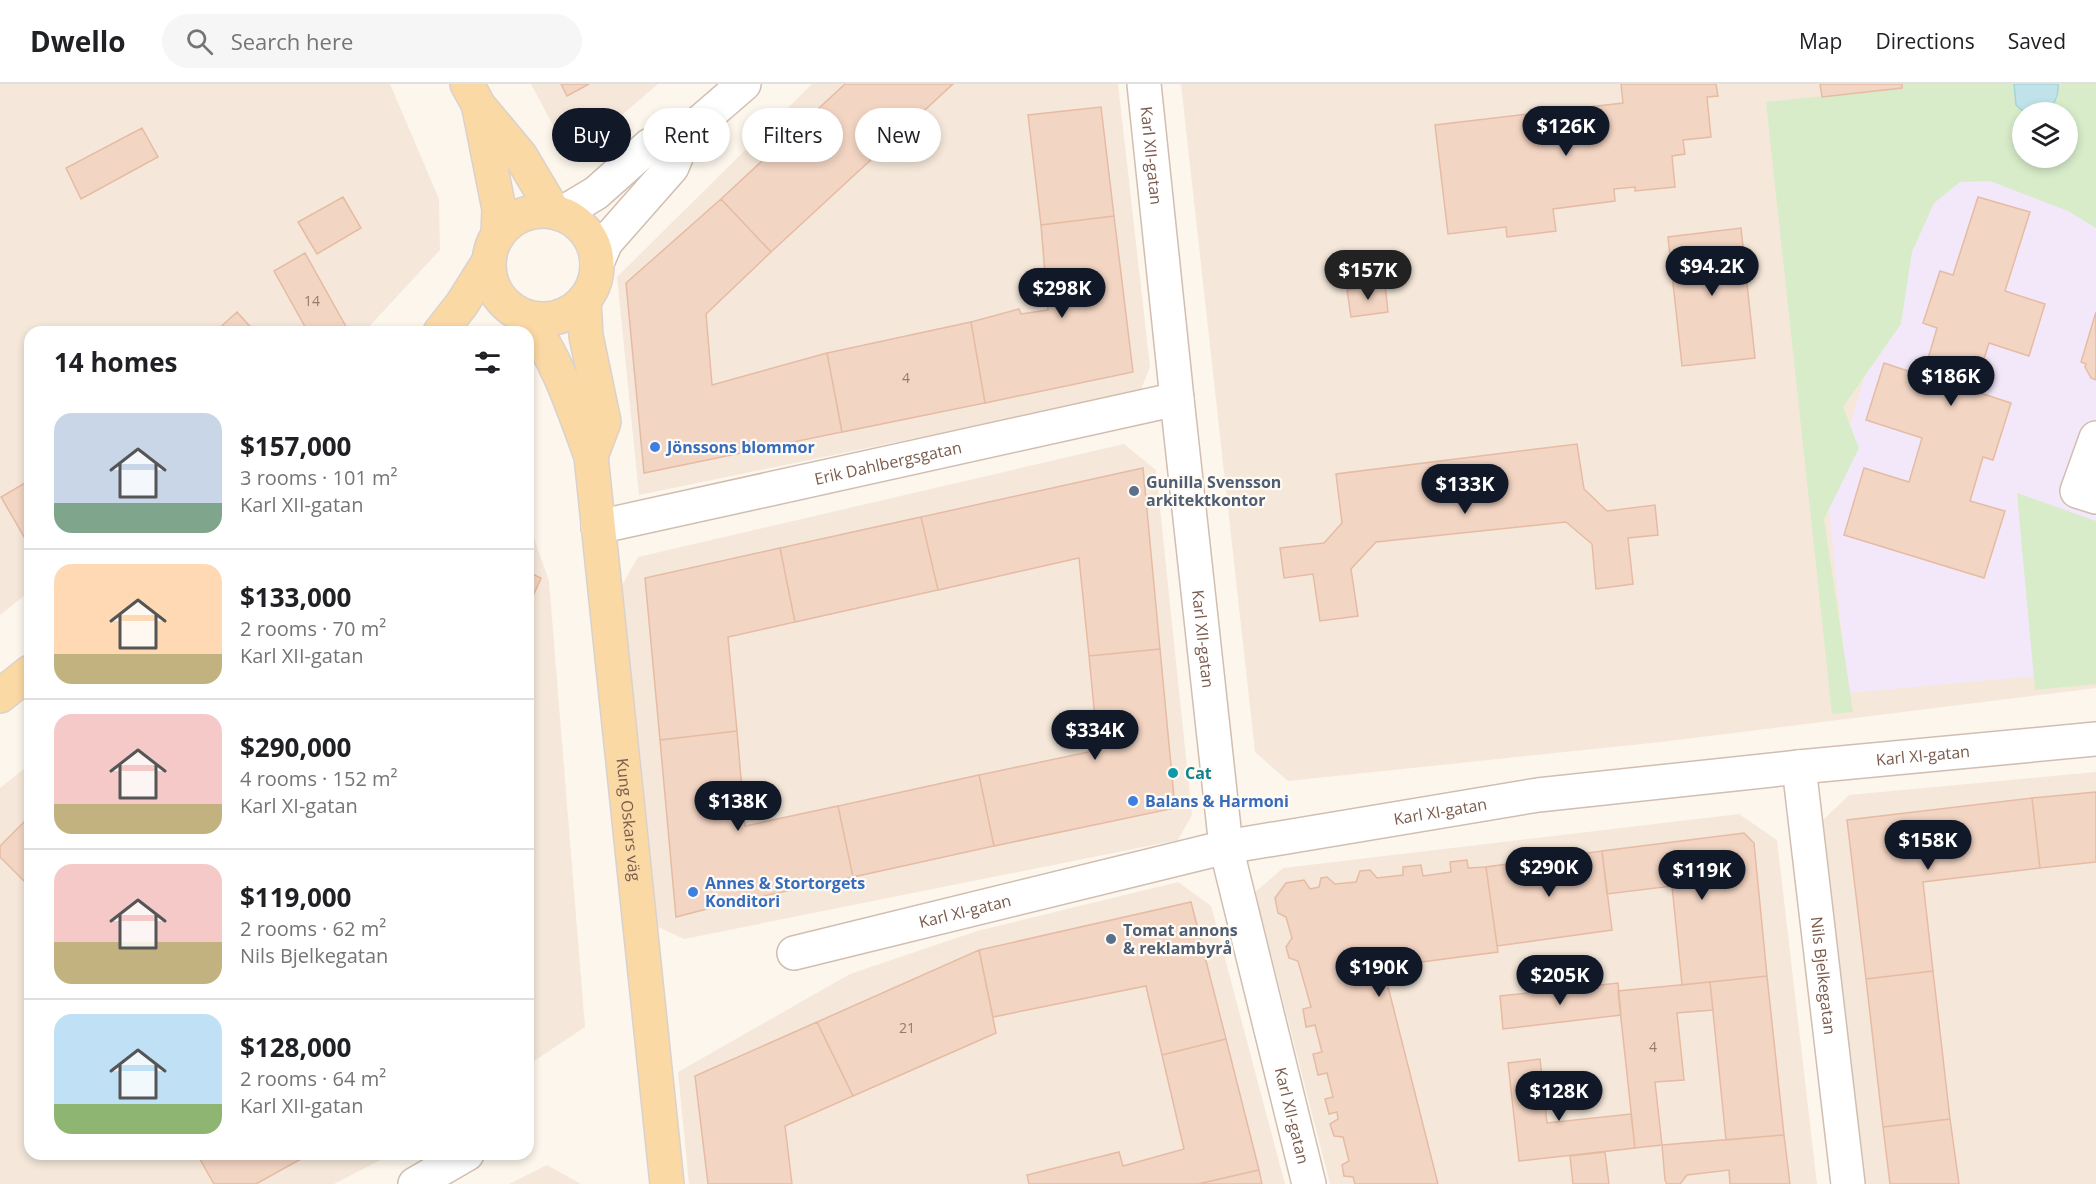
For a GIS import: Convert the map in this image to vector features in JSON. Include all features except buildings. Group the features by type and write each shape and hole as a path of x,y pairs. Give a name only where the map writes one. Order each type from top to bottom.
{"main road":[{"name":"Kung Oskars väg","path":"473,95 520,155 557,213 573,220 584,229 593,245 597,263 594,284 584,301 586,336 604,422 591,456"},
{"name":"Kung Oskars väg","path":"473,95 499,209 490,278 515,322"},
{"path":"445,326 462,304 511,221 525,214 541,211 557,213"},
{"path":"515,322 558,318 573,311 584,301"},
{"name":"Kung Oskars väg","path":"534,336 545,344 560,373 591,456 667,1184"},
{"path":"0,696 24,677"}],"street":[{"path":"716,108 744,84"},
{"name":"Karl XII-gatan","path":"1144,84 1226,847 1309,1184"},
{"path":"557,213 596,193 643,152"},
{"path":"597,263 606,242 674,162"},
{"name":"Erik Dahlbergsgatan","path":"598,527 1177,399"},
{"path":"2096,438 2078,491 2096,497"},
{"name":"Karl XI-gatan","path":"794,953 1226,847 1538,795 2096,739"},
{"name":"Nils Bjelkegatan","path":"1799,767 1848,1184"},
{"path":"416,1184 457,1160"}],"shaded area":[{"path":"0,84 390,84 439,199 440,250 370,326 24,326 24,596 0,615"},
{"path":"531,84 658,84 630,108 552,108 552,123"},
{"path":"812,84 1118,84 1150,367 1140,392 639,495 617,277 742,153 742,162 843,162 843,108 788,108"},
{"path":"1181,84 2096,84 2096,688 1661,742 1288,781 1255,752"},
{"path":"2096,84 2096,673 2024,677 1848,693 1828,499 1935,141 2084,217"},
{"path":"1124,444 1156,470 1192,815 1178,840 684,939 658,927 622,585 638,557"},
{"path":"534,538 549,581 585,1027 534,1061"},
{"path":"24,769 24,1160 380,1160 334,1184 0,1184 0,788"},
{"path":"2096,772 2096,1184 1865,1184 1823,820 1849,795"},
{"path":"1739,814 1777,840 1817,1184 1330,1184 1255,892 1283,868"},
{"path":"1178,882 1211,906 1285,1184 689,1184 678,1072 850,974 977,931"},
{"path":"547,1165 581,1184 509,1184"}],"green space":[{"path":"1902,84 2096,84 2096,228 2068,211 1990,181 1960,182 1934,203 1912,252 1901,324 1843,407 1859,448 1824,519 1853,712 1832,714 1766,102 1902,88"},
{"path":"2017,493 2096,521 2096,684 2035,690"}],"water":[{"path":"2014,84 2058,84 2054,102 2016,102"}],"place":[{"name":"Jönssons blommor","path":"655,447"},
{"name":"Gunilla Svensson arkitektkontor","path":"1134,491"},
{"name":"Cat","path":"1173,773"},
{"name":"Balans & Harmoni","path":"1133,801"},
{"name":"Annes & Stortorgets Konditori","path":"693,892"},
{"name":"Tomat annons & reklambyrå","path":"1111,939"}]}
